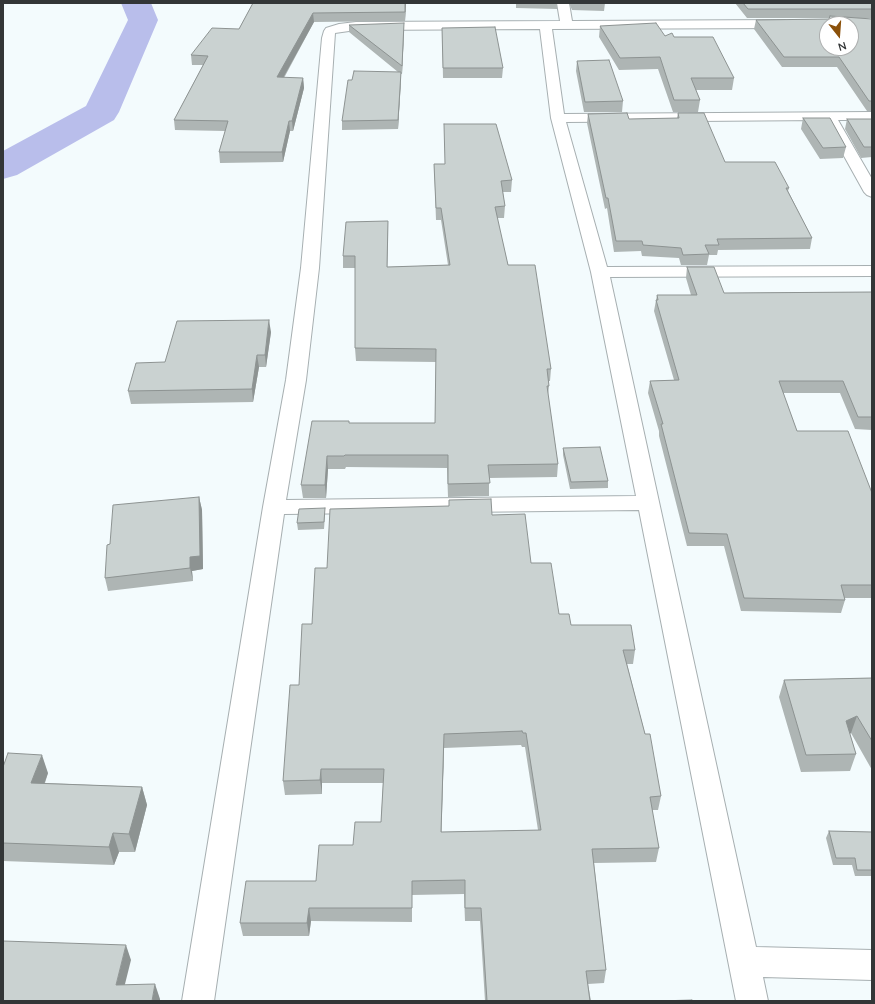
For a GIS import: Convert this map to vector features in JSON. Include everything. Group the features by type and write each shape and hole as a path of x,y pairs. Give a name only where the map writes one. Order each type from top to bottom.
{"street":[{"path":"563,3 557,25 558,118 600,272 752,1001"},
{"path":"198,1001 274,507 296,380 310,268 327,46 330,32 344,27 363,26 794,24"},
{"path":"828,116 872,192"},
{"path":"558,118 872,116"},
{"path":"600,272 872,271"},
{"path":"274,507 649,503"},
{"path":"743,962 872,964"}],"building":[{"path":"253,3 405,3 405,12 313,13 277,77 303,78 292,121 289,121 282,152 219,152 228,121 174,120 208,56 191,55 212,28 239,29"},
{"path":"743,3 872,3 872,9 748,9"},
{"path":"859,18 872,19 872,101 869,101 839,57 784,57 756,20 819,19 819,56 859,56"},
{"path":"404,23 402,66 349,25"},
{"path":"656,23 665,36 672,33 674,37 713,37 734,78 691,78 700,100 674,100 660,57 620,58 600,26"},
{"path":"495,27 503,68 443,68 442,28"},
{"path":"609,60 623,101 585,102 577,61"},
{"path":"354,71 401,72 398,120 342,121 348,80 352,80"},
{"path":"627,113 629,119 679,118 678,113 704,113 725,162 775,162 789,188 786,188 812,238 717,239 719,245 705,245 709,254 683,255 681,248 643,245 642,241 616,241 608,198 606,198 588,114"},
{"path":"803,118 830,118 846,147 823,148"},
{"path":"847,119 872,119 872,147 864,147"},
{"path":"444,124 496,124 512,180 501,181 505,206 495,207 508,265 535,265 551,369 547,369 549,386 547,386 558,464 488,465 490,483 448,484 448,455 327,456 325,485 301,485 312,421 349,421 349,423 435,423 436,349 355,348 355,256 343,256 346,222 388,221 387,267 450,265 441,208 436,208 434,164 445,164"},
{"path":"687,267 714,267 724,293 872,292 872,417 858,417 843,381 779,381 797,431 848,431 872,493 872,585 841,585 845,600 744,598 727,534 689,533 661,424 663,424 650,381 679,380 656,300 658,300 657,295 697,295"},
{"path":"269,320 265,355 257,355 252,389 128,391 136,363 165,362 177,321"},
{"path":"600,447 608,481 571,482 563,448"},
{"path":"199,497 200,556 190,557 190,568 105,578 107,545 110,544 113,505"},
{"path":"491,499 492,515 525,514 531,563 551,563 559,614 569,614 571,625 631,625 635,650 623,650 645,734 650,734 661,796 650,797 659,848 592,849 606,970 586,971 590,1001 487,1001 481,908 465,908 465,880 412,881 412,908 309,908 307,923 240,923 246,881 316,881 319,845 353,845 355,822 381,822 384,769 321,769 320,780 283,781 290,685 299,685 302,624 312,624 315,568 327,568 330,509 449,506 449,500","holes":["522,731 523,733 526,733 541,830 441,832 444,734"]},
{"path":"325,508 324,522 297,523 299,509"},
{"path":"872,678 872,741 857,716 846,721 856,754 806,755 784,680"},
{"path":"8,753 42,755 31,783 142,787 129,834 113,833 109,847 3,843 3,767"},
{"path":"829,831 872,832 872,870 857,870 855,858 836,858"},
{"path":"3,941 126,945 116,985 155,984 152,1001 3,1001"},
{"path":"692,1000 693,1001 658,1001"}],"waterway":[{"path":"3,167 101,112 143,20 136,3"}]}
